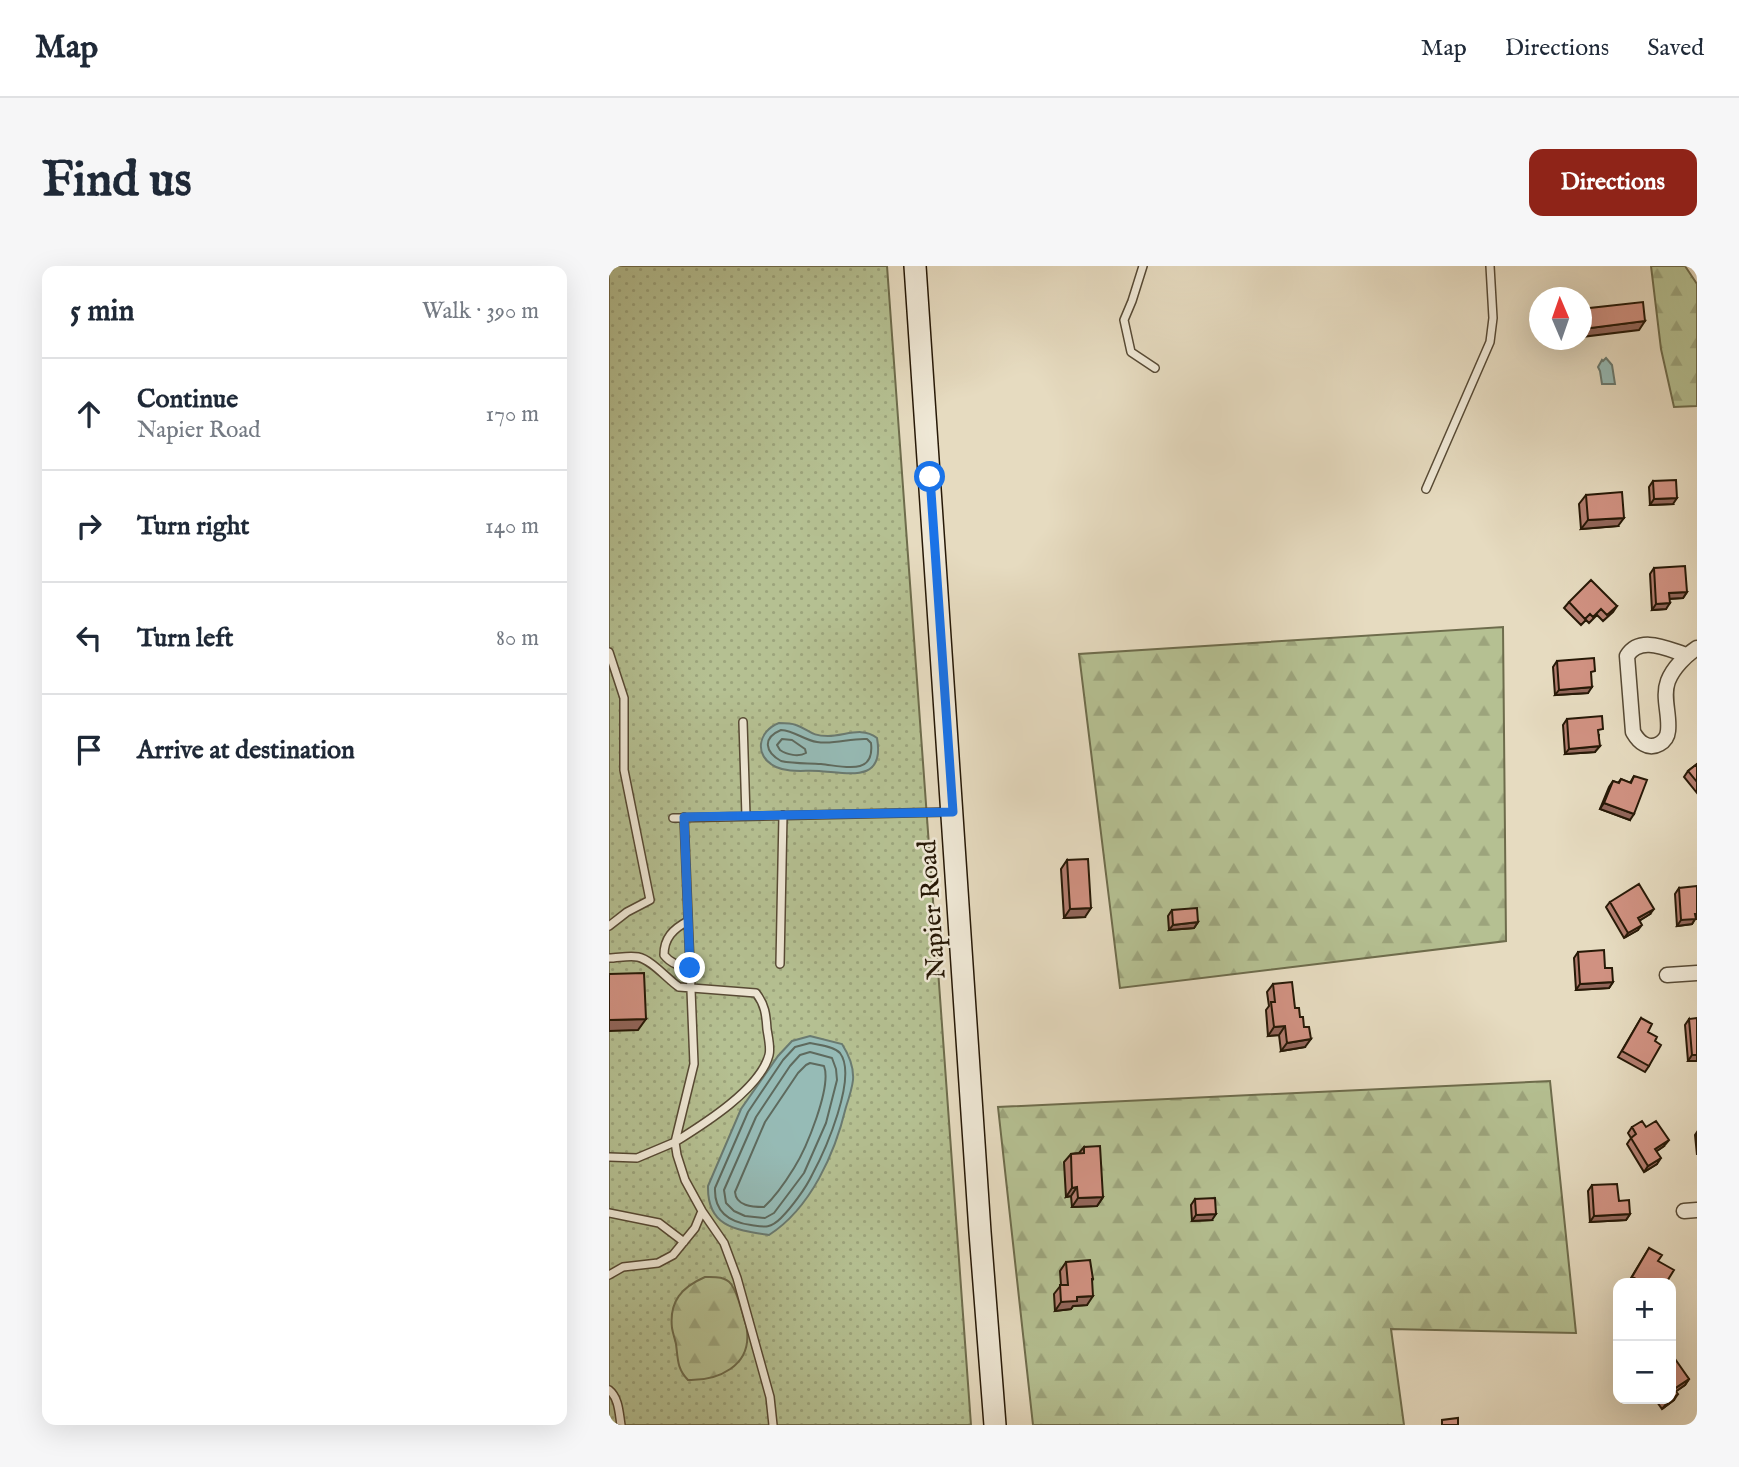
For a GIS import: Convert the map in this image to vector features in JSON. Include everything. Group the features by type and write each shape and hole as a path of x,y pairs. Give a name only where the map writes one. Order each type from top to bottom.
{"street":[{"name":"Napier Road","path":"915,266 995,1425"},
{"path":"1644,644 1692,651 1669,677 1668,732 1665,739 1655,746 1642,744 1633,732 1627,656 1638,645 1644,644"},
{"path":"1667,975 1697,973"}],"lane":[{"path":"1143,266 1124,320 1131,352 1155,368"},
{"path":"1426,489 1490,342 1493,318 1490,266"},
{"path":"609,652 624,698 624,770 650,900 627,912 609,926"},
{"path":"743,722 746,816"},
{"path":"673,818 953,812"},
{"path":"780,964 783,816"},
{"path":"684,817 694,1064 675,1142 685,1180 724,1243 737,1278 770,1397 773,1425"},
{"path":"688,921 670,935 665,943 664,955 677,965 690,968"},
{"path":"609,958 638,957 679,987 756,993 764,1004 770,1054 760,1073 742,1094 716,1116 675,1142 636,1158 609,1157"},
{"path":"609,1275 623,1267 658,1263 673,1255 695,1228 702,1211"},
{"path":"609,1213 659,1223 684,1242"},
{"path":"609,1390 615,1397 621,1425"}],"green space":[{"path":"609,266 887,266 971,1425 609,1425"},
{"path":"1651,266 1685,266 1697,284 1697,406 1674,407 1661,349"},
{"path":"1503,627 1506,941 1120,988 1079,654"},
{"path":"1550,1081 1576,1333 1391,1329 1404,1425 1033,1425 998,1107"},
{"path":"705,1277 723,1278 733,1287 747,1327 747,1343 744,1354 730,1369 710,1378 688,1380 679,1364 672,1328 673,1310 684,1290"}],"water":[{"path":"1606,358 1612,365 1615,384 1602,384 1598,367"},
{"path":"779,723 794,724 822,736 859,732 871,734 877,738 876,762 870,769 853,773 792,771 776,767 764,757 761,744 766,732"},
{"path":"810,1036 842,1044 852,1066 852,1087 828,1161 809,1195 784,1224 769,1235 735,1228 718,1218 712,1210 708,1186 741,1109 778,1056 792,1041"}],"building":[{"path":"1643,302 1645,321 1592,328 1592,308"},
{"path":"1676,480 1677,498 1654,499 1653,481"},
{"path":"1622,492 1624,518 1588,520 1586,495"},
{"path":"1685,566 1687,592 1669,593 1670,603 1656,604 1654,568"},
{"path":"1591,580 1617,606 1607,615 1601,609 1593,617 1590,614 1585,619 1569,602"},
{"path":"1594,658 1592,687 1559,690 1557,661"},
{"path":"1602,716 1603,729 1598,730 1600,746 1569,749 1567,719"},
{"path":"1697,764 1697,782 1688,771"},
{"path":"1634,776 1647,780 1634,814 1604,803 1613,781 1619,783 1621,779 1631,783"},
{"path":"1088,859 1091,908 1070,909 1067,860"},
{"path":"1639,884 1654,909 1638,918 1642,925 1628,933 1610,902"},
{"path":"1697,886 1696,919 1681,920 1679,888"},
{"path":"1197,908 1198,922 1173,925 1172,910"},
{"path":"1604,950 1605,968 1612,968 1613,982 1580,984 1578,952"},
{"path":"644,973 646,1019 609,1020 609,974"},
{"path":"1292,982 1295,1008 1299,1008 1304,1027 1309,1027 1311,1039 1287,1043 1285,1026 1274,1027 1271,1002 1275,1002 1273,984"},
{"path":"1641,1018 1652,1024 1648,1032 1657,1037 1655,1041 1661,1045 1649,1066 1622,1051"},
{"path":"1697,1018 1697,1055 1692,1055 1689,1019"},
{"path":"1642,1121 1646,1127 1656,1121 1669,1140 1655,1149 1661,1158 1648,1166 1631,1138 1636,1134 1632,1127"},
{"path":"1100,1146 1103,1197 1078,1198 1077,1187 1072,1188 1071,1154 1084,1153 1084,1147"},
{"path":"1617,1184 1619,1201 1629,1200 1630,1214 1594,1216 1592,1185"},
{"path":"1215,1198 1216,1214 1196,1215 1195,1199"},
{"path":"1649,1248 1662,1255 1658,1261 1674,1270 1669,1278 1632,1277"},
{"path":"1090,1260 1093,1296 1061,1302 1060,1285 1068,1285 1066,1262"},
{"path":"1676,1360 1689,1379 1676,1388"},
{"path":"1458,1418 1458,1425 1442,1425 1442,1420"}],"route":[{"path":"690,968 684,817 953,812 930,477"}]}
